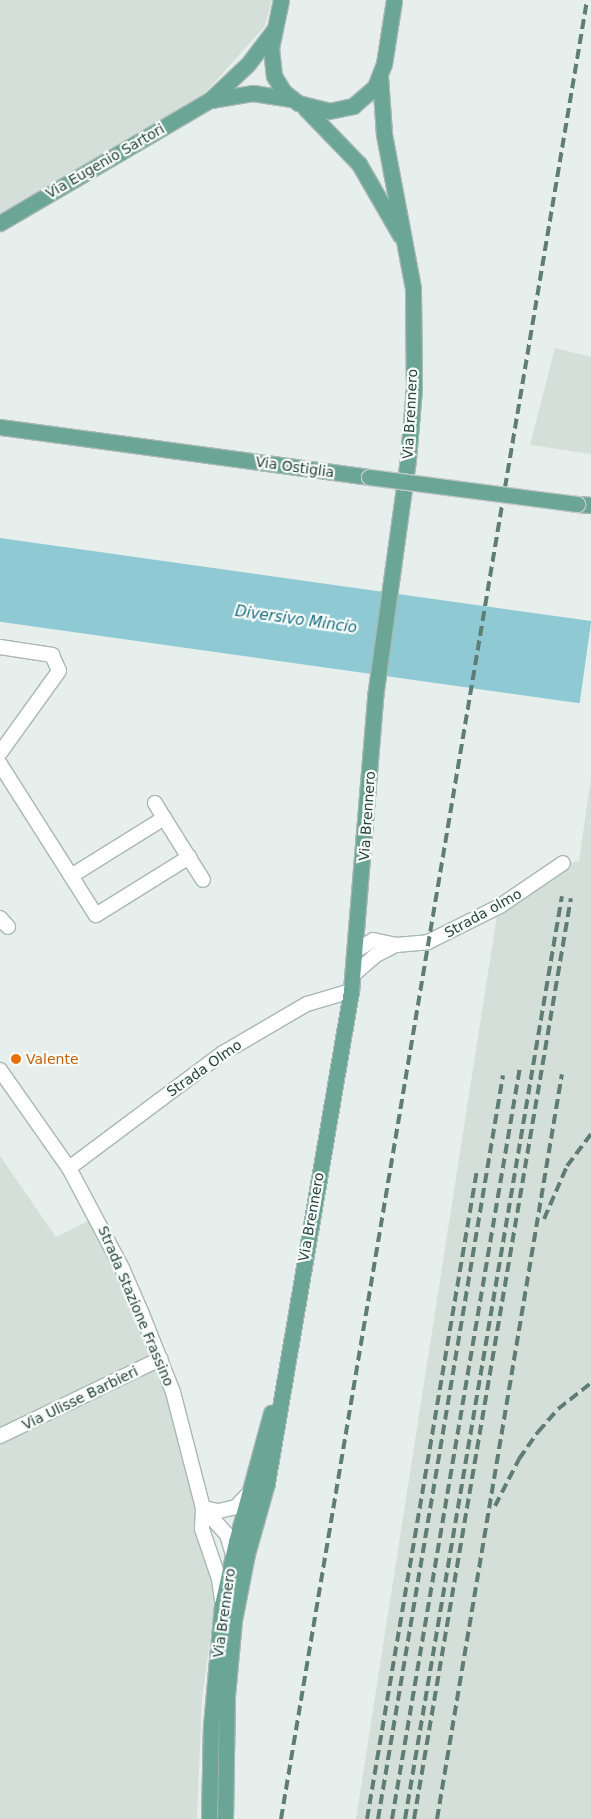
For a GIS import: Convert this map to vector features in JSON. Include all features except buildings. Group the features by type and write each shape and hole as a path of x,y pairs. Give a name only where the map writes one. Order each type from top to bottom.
{"main road":[{"name":"Via Brennero","path":"281,0 270,54 272,68 278,82 359,164 406,245"},
{"path":"380,77 394,0"},
{"name":"Via Eugenio Sartori","path":"0,223 210,100 248,64 274,30"},
{"name":"Via Brennero","path":"225,1819 226,1695 234,1620 251,1538 267,1483 282,1384 351,991 375,697 394,566 414,388 413,288 384,127 380,77"},
{"name":"Via Eugenio Sartori","path":"210,100 254,93 298,103 322,111 345,109 368,95 380,77"},
{"name":"Via Ostiglia","path":"0,427 584,504"},
{"name":"Via Brennero","path":"209,1819 211,1726 222,1605 249,1493 282,1384"}],"street":[{"path":"0,647 52,655 59,671 0,754"},
{"path":"0,764 96,915 189,857"},
{"path":"155,803 203,880"},
{"path":"71,876 164,818"},
{"name":"Strada olmo","path":"355,951 373,940 396,946 415,946 452,932 500,906 563,863"},
{"name":"Strada olmo","path":"353,975 376,954 396,946"},
{"name":"Strada Olmo","path":"70,1168 223,1053 307,1004 351,991"},
{"name":"Strada Stazione Frassino","path":"0,1070 70,1168 122,1268 160,1359 173,1392 203,1508 206,1540 219,1579 222,1605"},
{"name":"Via Ulisse Barbieri","path":"0,1436 160,1359"},
{"path":"203,1508 219,1511 236,1506 249,1493"},
{"path":"203,1508 226,1535 234,1551 236,1573 223,1676 226,1695"},
{"path":"206,1540 217,1549 234,1551 251,1538"}],"shaded area":[{"path":"0,0 272,0 265,26 205,93 0,217"},
{"path":"555,348 591,357 591,454 530,445"},
{"path":"591,778 591,1819 356,1819 497,915 569,863 579,861"},
{"path":"0,1156 56,1237 90,1220 117,1271 167,1395 196,1509 195,1527 212,1582 214,1611 202,1699 197,1819 0,1819"}],"water":[{"name":"Diversivo Mincio","path":"0,538 591,621 580,703 0,622"}],"railway":[{"path":"281,1819 587,0"},
{"path":"405,1819 562,896"},
{"path":"414,1819 571,898"},
{"path":"392,1819 520,1067"},
{"path":"437,1819 562,1074"},
{"path":"378,1819 503,1075"},
{"path":"544,1219 567,1166 591,1134"},
{"path":"367,1819 477,1170"},
{"path":"495,1506 519,1459 538,1432 558,1409 591,1383"}],"place":[{"name":"Valente","path":"16,1059"}]}
